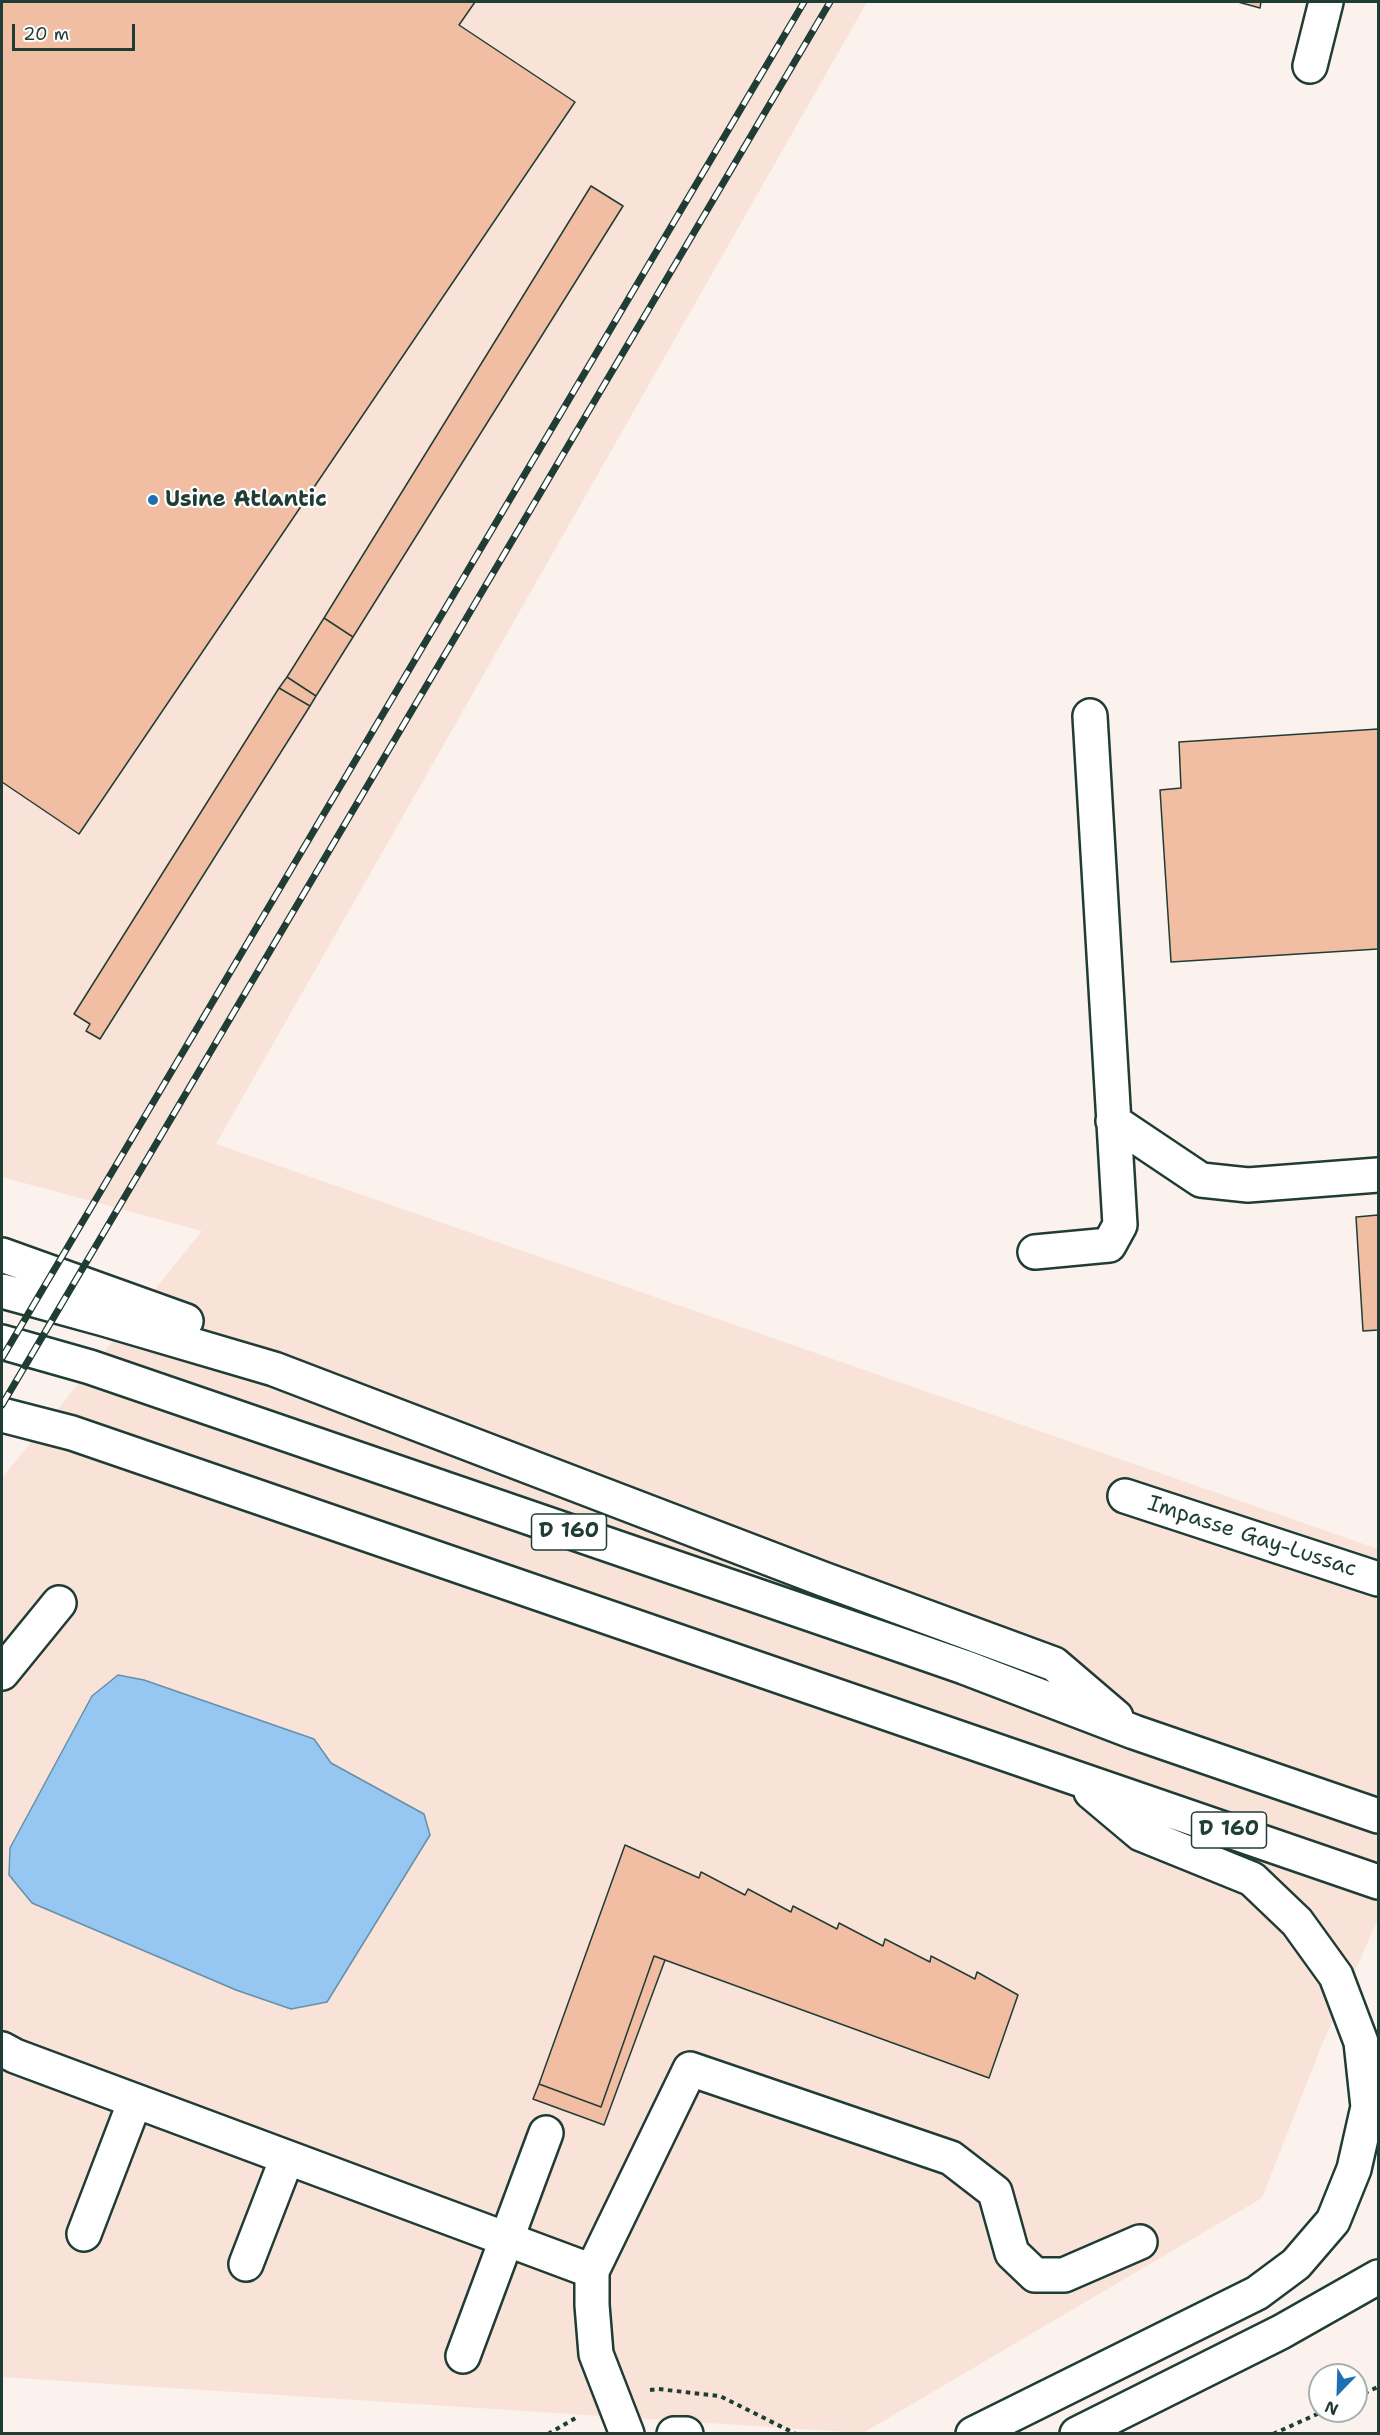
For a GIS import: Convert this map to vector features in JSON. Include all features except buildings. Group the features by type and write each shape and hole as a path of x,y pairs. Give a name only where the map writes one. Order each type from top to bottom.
{"main road":[{"path":"1310,66 1326,2"},
{"path":"1035,1252 1109,1245 1120,1225 1090,716"},
{"path":"1113,1121 1201,1180 1248,1185 1378,1175"},
{"path":"2,1255 211,1330 274,1369"},
{"path":"2,1291 105,1318 274,1369 823,1579 1054,1664 1134,1732"},
{"name":"D 160","path":"2,1342 90,1367 877,1637 964,1667 1134,1732 1378,1816"},
{"name":"D 160","path":"2,1415 72,1433 1078,1781 1192,1817 1378,1882"},
{"name":"Impasse Gay-Lussac","path":"1125,1496 1378,1579"},
{"path":"2,1673 58,1603"},
{"path":"973,2433 1257,2293 1296,2264 1333,2221 1354,2169 1368,2107 1361,2042 1335,1976 1297,1922 1252,1879 1141,1834 1078,1781"},
{"path":"2,2049 15,2056 592,2271"},
{"path":"627,2433 596,2354 592,2271 690,2069 951,2158 995,2192 1012,2253 1035,2275 1064,2275 1140,2242"},
{"path":"84,2234 135,2101"},
{"path":"463,2356 546,2133"},
{"path":"246,2264 287,2158"},
{"path":"1077,2433 1281,2332 1378,2277"},
{"path":"674,2433 686,2433"}],"path":[{"path":"1273,2433 1308,2418"}],"shaded area":[{"path":"2,2 867,2 216,1144 1378,1549 1378,1919 1321,2047 1262,2198 863,2433 2,2377 2,1478 202,1231 2,1177"}],"water":[{"path":"118,1675 144,1680 314,1739 331,1763 424,1814 430,1835 327,2002 291,2009 236,1990 32,1903 9,1875 10,1848 92,1696"}],"railway":[{"path":"2,1358 804,2"},
{"path":"2,1405 830,2"}],"place":[{"name":"Usine Atlantic","path":"153,500"}]}
